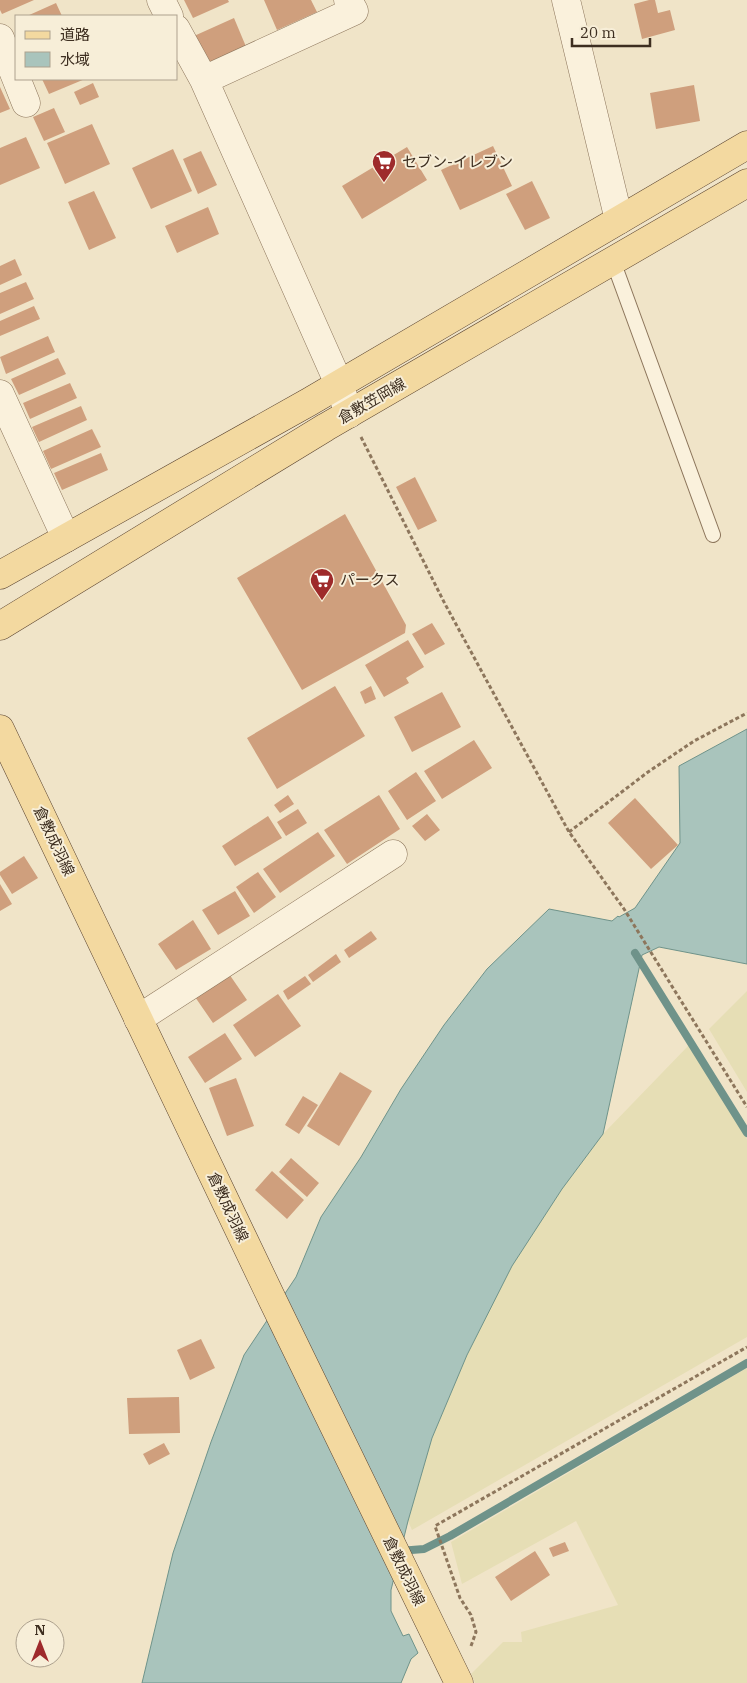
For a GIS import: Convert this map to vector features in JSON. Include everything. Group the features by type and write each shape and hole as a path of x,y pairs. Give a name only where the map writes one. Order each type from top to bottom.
{"main road":[{"name":"倉敷笠岡線","path":"0,575 339,384 747,145"},
{"name":"倉敷笠岡線","path":"0,626 326,427 747,183"},
{"name":"倉敷成羽線","path":"0,729 273,1301 456,1676"}],"street":[{"path":"160,0 168,15"},
{"path":"204,80 354,11 348,0"},
{"path":"566,0 619,220"},
{"path":"178,33 204,80 339,384 349,414"},
{"path":"0,38 15,76"},
{"path":"17,80 26,103"},
{"path":"0,394 66,538"},
{"path":"138,1019 393,854"}],"lane":[{"path":"613,261 713,535"}],"path":[{"path":"349,414 445,604 569,832 624,909 747,1107"},
{"path":"569,832 679,751 747,713"},
{"path":"456,1676 470,1651 476,1632 471,1615 460,1598 435,1526 747,1347"}],"shaded area":[{"path":"747,991 747,1092 709,1029"},
{"path":"689,1045 747,1139 747,1337 412,1530 408,1521 432,1438 467,1355 512,1265 562,1189 603,1134"},
{"path":"747,1368 747,1683 475,1683 471,1674 503,1642 522,1642 521,1632 618,1605 576,1521 462,1584 451,1542"}],"water":[{"path":"747,729 747,964 659,947 642,955 603,1134 562,1189 512,1266 467,1355 432,1438 408,1521 391,1590 391,1611 403,1636 409,1634 418,1653 411,1659 401,1683 142,1683 173,1553 211,1442 244,1355 296,1277 321,1217 361,1157 401,1089 444,1025 487,969 549,909 612,921 635,908 680,843 679,766"}],"building":[{"path":"0,0 34,0 2,14"},
{"path":"184,0 228,0 229,2 193,18"},
{"path":"264,0 311,0 317,12 277,30"},
{"path":"655,0 658,13 670,10 675,30 642,39 634,4"},
{"path":"56,3 62,15 29,15"},
{"path":"234,18 247,49 208,67 194,36"},
{"path":"42,80 83,80 49,94"},
{"path":"93,83 99,97 80,105 74,92"},
{"path":"694,85 700,121 656,129 650,93"},
{"path":"0,87 10,109 0,113"},
{"path":"54,108 65,132 44,141 33,117"},
{"path":"92,124 110,164 65,184 47,143"},
{"path":"26,137 40,168 0,185 0,148"},
{"path":"493,146 512,186 460,210 441,170"},
{"name":"セブン-イレブン","path":"407,147 427,180 362,219 342,186"},
{"path":"173,149 192,191 151,209 132,168"},
{"path":"201,151 217,185 198,194 183,159"},
{"path":"532,181 550,218 525,230 506,194"},
{"path":"94,191 116,238 89,250 68,202"},
{"path":"208,207 219,234 177,253 165,226"},
{"path":"15,259 22,275 0,285 0,266"},
{"path":"26,282 34,299 0,314 0,293"},
{"path":"34,306 40,319 0,336 0,321"},
{"path":"48,336 55,352 6,374 0,357"},
{"path":"58,358 66,374 19,395 11,379"},
{"path":"70,383 77,398 30,419 23,403"},
{"path":"81,406 87,420 39,442 32,427"},
{"path":"92,429 101,447 51,469 43,451"},
{"path":"101,453 108,470 62,490 54,473"},
{"path":"415,477 437,521 418,530 396,487"},
{"name":"パークス","path":"345,514 406,625 405,633 302,690 237,578"},
{"path":"432,623 445,644 425,655 412,634"},
{"path":"408,640 424,667 406,678 409,683 384,697 365,665"},
{"path":"335,686 365,736 277,789 247,738"},
{"path":"371,686 376,699 365,704 360,692"},
{"path":"442,692 461,727 412,752 394,717"},
{"path":"474,740 492,768 442,799 424,771"},
{"path":"416,772 436,801 407,820 388,791"},
{"path":"288,795 294,804 280,813 274,805"},
{"path":"379,795 400,829 347,864 324,830"},
{"path":"635,798 678,845 651,869 608,823"},
{"path":"298,809 307,823 286,836 277,822"},
{"path":"427,814 440,830 425,841 412,826"},
{"path":"268,816 282,838 235,866 222,846"},
{"path":"318,832 335,856 280,893 263,869"},
{"path":"24,856 38,878 12,894 0,872"},
{"path":"258,872 276,897 254,913 236,887"},
{"path":"0,884 12,904 0,911"},
{"path":"235,891 250,916 218,935 202,910"},
{"path":"193,920 211,949 176,970 158,944"},
{"path":"371,931 377,939 349,958 344,950"},
{"path":"336,954 341,962 313,982 308,975"},
{"path":"227,971 247,1000 213,1023 193,994"},
{"path":"305,976 311,984 288,1000 283,991"},
{"path":"278,994 301,1026 255,1057 233,1025"},
{"path":"225,1033 242,1059 205,1083 188,1057"},
{"path":"340,1072 372,1091 339,1146 307,1126"},
{"path":"236,1078 254,1126 227,1136 209,1088"},
{"path":"303,1096 318,1105 299,1134 285,1125"},
{"path":"291,1158 319,1183 307,1197 279,1172"},
{"path":"272,1171 304,1200 287,1219 255,1190"},
{"path":"201,1339 215,1368 190,1380 177,1350"},
{"path":"179,1397 180,1433 129,1434 127,1398"},
{"path":"164,1443 170,1454 149,1465 143,1454"},
{"path":"565,1542 569,1551 553,1557 549,1548"},
{"path":"535,1551 550,1575 511,1601 495,1577"}],"waterway":[{"path":"635,953 747,1133"},
{"path":"399,1551 424,1549 450,1536 747,1363"}],"place":[{"name":"セブン-イレブン","path":"384,183"},
{"name":"パークス","path":"322,601"}]}
